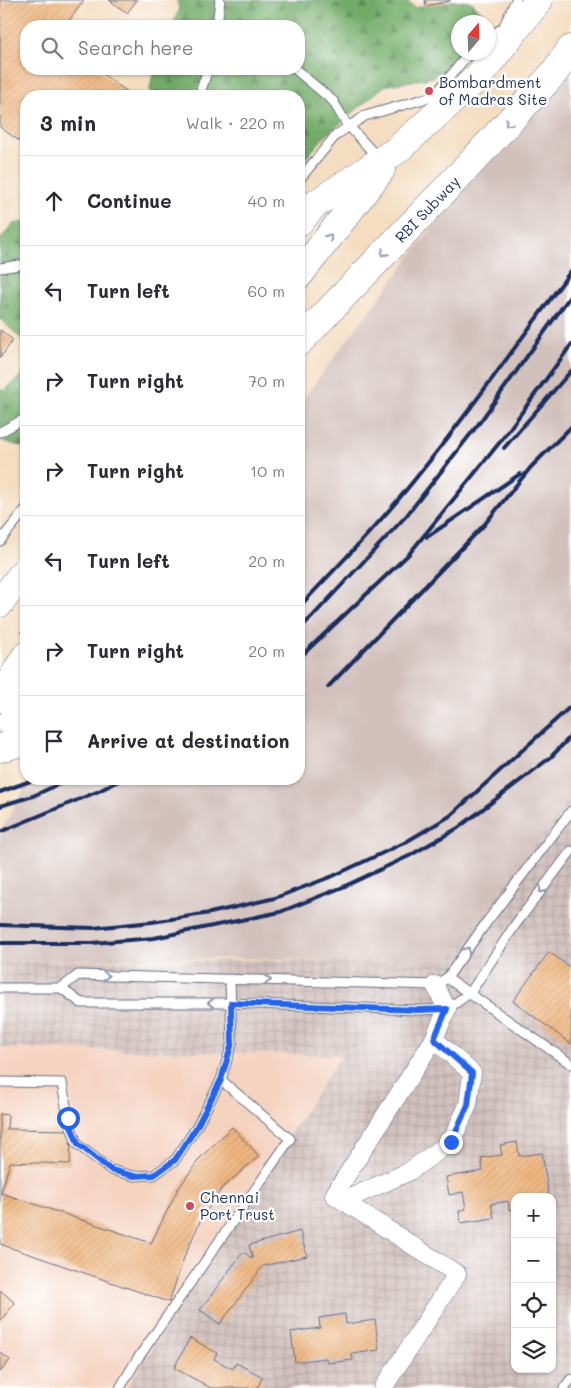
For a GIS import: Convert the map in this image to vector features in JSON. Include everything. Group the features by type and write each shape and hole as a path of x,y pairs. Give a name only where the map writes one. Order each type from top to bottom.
{"main road":[{"path":"305,215 314,205 389,155 476,78 540,0"},
{"name":"RBI Subway","path":"305,336 553,74 571,49"},
{"path":"305,267 389,155"},
{"path":"305,350 343,296"},
{"path":"0,604 20,578"},
{"path":"0,698 20,666"},
{"path":"12,737 20,716"}],"street":[{"path":"383,1388 457,1274 334,1195 434,1039 447,1009 441,982"},
{"path":"343,1201 408,1172 451,1142 468,1105 472,1073 434,1039"}],"lane":[{"path":"218,20 220,0"},
{"path":"496,32 503,28 516,0"},
{"path":"305,173 336,135 365,116 434,96 463,60"},
{"path":"200,90 206,75"},
{"path":"302,75 333,101 349,126 389,155"},
{"path":"0,268 20,265"},
{"path":"0,432 20,421"},
{"path":"0,541 20,517"},
{"path":"441,982 571,811"},
{"path":"61,988 81,1004 231,1003 418,1010 447,1009 470,993 515,925 571,851"},
{"path":"0,988 61,988 78,976 441,982 470,993 571,1064"},
{"path":"0,1082 62,1083 68,1118 78,1144 111,1170 134,1176 154,1175 175,1160 196,1128 221,1080 232,1043 230,979"},
{"path":"120,1388 136,1361 290,1139 221,1080"},
{"path":"564,1388 571,1379"}],"shaded area":[{"path":"571,71 571,795 447,961 223,958 0,961 0,833 27,785 305,785 305,396 469,179"},
{"path":"571,795 571,1388 127,1388 341,1055 0,1048 0,961 447,961"},
{"path":"0,1048 341,1055 127,1388 0,1388"}],"green space":[{"path":"177,0 404,0 416,8 439,0 472,2 484,15 451,15 451,60 456,60 434,77 384,86 322,139 305,159 305,90 150,90 150,88 153,75 305,75 305,20 175,20 179,10"},
{"path":"20,223 20,337 0,319 0,240 13,224"},
{"path":"20,377 20,446 0,440 0,389 4,391"}],"building":[{"path":"0,0 84,0 69,20 20,20 20,75 104,75 125,90 20,90 20,142 0,127"},
{"path":"109,0 137,0 127,13"},
{"path":"425,0 450,0 450,1 426,6"},
{"path":"0,330 13,340 0,358"},
{"path":"549,952 571,968 571,1044 513,1001"},
{"name":"Chennai Port Trust","path":"0,1114 8,1115 7,1129 71,1130 70,1164 10,1162 1,1193 151,1243 178,1189 200,1158 232,1127 259,1156 223,1187 201,1219 185,1255 169,1302 0,1244"},
{"path":"517,1142 519,1156 542,1153 548,1193 511,1193 511,1210 509,1210 508,1201 491,1204 494,1218 461,1223 459,1211 466,1209 463,1192 449,1195 446,1177 483,1171 481,1158 502,1155 500,1145"},
{"path":"300,1231 307,1256 263,1266 220,1324 200,1310 243,1252 253,1259 249,1245"},
{"path":"0,1290 15,1303 0,1321"},
{"path":"345,1314 346,1324 375,1320 379,1350 352,1354 353,1360 327,1363 326,1358 295,1362 291,1332 320,1328 319,1318"},
{"path":"190,1338 217,1353 214,1359 233,1369 236,1363 263,1377 257,1388 211,1388 174,1368"},
{"path":"0,1352 10,1360 0,1372"}],"railway":[{"path":"305,601 373,528 420,473 571,271"},
{"path":"305,624 407,515 480,422 571,295"},
{"path":"305,652 409,554 500,442 571,345"},
{"path":"504,448 571,371"},
{"path":"328,687 484,525 531,467 571,427"},
{"path":"427,537 520,474"},
{"path":"0,925 93,928 152,922 210,913 275,898 333,876 404,843 450,816 571,706"},
{"path":"0,943 92,943 154,938 280,912 343,887 409,856 458,828 551,757 571,736"},
{"path":"0,792 20,785"},
{"path":"0,806 33,796 57,785"},
{"path":"0,832 110,785"}],"place":[{"name":"Bombardment of Madras Site","path":"429,91"},
{"name":"Chennai Port Trust","path":"190,1206"}],"route":[{"path":"68,1118 78,1144 111,1170 134,1176 154,1175 175,1160 196,1128 221,1080 232,1043 231,1003 418,1010 447,1009 434,1039 472,1073 468,1105 451,1142"}]}
